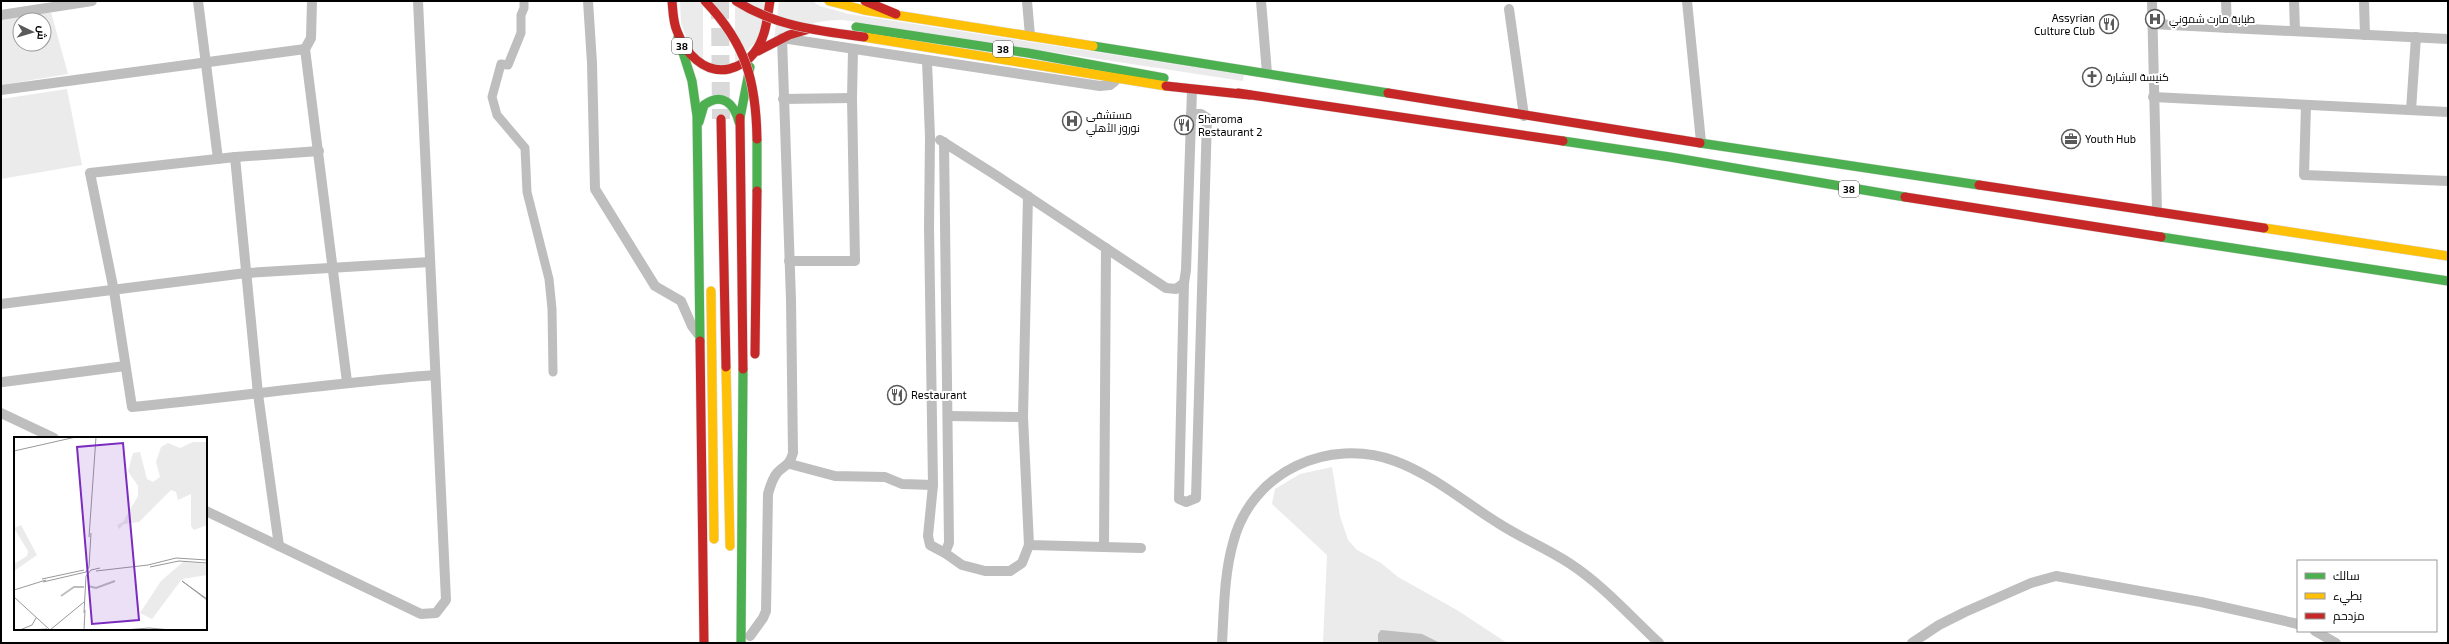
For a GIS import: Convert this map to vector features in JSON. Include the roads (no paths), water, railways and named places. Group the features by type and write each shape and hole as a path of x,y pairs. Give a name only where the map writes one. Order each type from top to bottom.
{"main road":[{"path":"660,1 670,11 675,24"},
{"name":"38","path":"672,1 678,37 688,54 709,68 735,68 782,38 817,27 838,25 919,35 1250,95 1662,156 1876,193 2448,281"},
{"path":"705,1 727,26 746,58 756,98 757,139 754,368"},
{"path":"736,1 758,15 778,24 1116,79 1192,90 1250,95"},
{"path":"741,643 743,405 740,124 742,100 756,54 770,20 770,1"},
{"name":"38","path":"828,1 843,6 1267,73 1524,116 2448,256"},
{"path":"865,1 896,14"},
{"path":"678,37 692,81 698,132 698,334 704,643"},
{"path":"698,132 701,110 706,102 714,98 724,99 732,103 737,111 740,124"},
{"path":"721,118 730,558"},
{"path":"710,283 714,550"},
{"path":"750,639 752,557"},
{"path":"731,589 733,643"}],"street":[{"path":"1,15 92,1"},
{"path":"198,1 218,159"},
{"path":"312,1 311,38 305,49 334,267 347,382"},
{"path":"207,511 421,614 436,613 446,600 418,1"},
{"path":"588,1 592,63 595,189 655,286 681,301 692,326 698,334"},
{"path":"894,1 896,14"},
{"path":"1027,1 1030,36"},
{"path":"1261,1 1267,73"},
{"path":"1687,1 1701,142"},
{"path":"2152,1 2153,97 2157,212"},
{"path":"2226,1 2227,28"},
{"path":"2294,1 2295,31"},
{"path":"2364,1 2365,35"},
{"path":"1508,9 1524,116"},
{"path":"2152,24 2448,38"},
{"path":"2411,110 2416,37"},
{"path":"750,639 766,611 768,494 771,483 777,473 790,464 793,453 782,38 853,50 1100,86 1110,84 1116,79"},
{"path":"1,90 305,49"},
{"path":"789,261 855,261 852,98 853,50"},
{"path":"927,61 930,136 929,227 933,484 928,536 930,545 962,565 984,571 1010,571 1022,563 1029,545 1023,417 1028,196"},
{"path":"1191,114 1201,114 1207,118 1196,498 1186,502 1179,499 1184,283 1191,114 1192,90"},
{"path":"2153,97 2448,112"},
{"path":"783,99 852,98"},
{"path":"2306,105 2304,175 2448,182"},
{"path":"930,136 944,142 1028,196 1166,288 1176,289 1184,283"},
{"path":"944,142 950,544 945,553"},
{"path":"319,151 235,157 90,173 114,291 132,407 258,394 347,382 436,375"},
{"path":"235,157 258,394 279,546"},
{"path":"1104,547 1106,248"},
{"path":"1,304 114,291 246,273 430,262"},
{"path":"3,382 125,366"},
{"path":"1,413 52,437"},
{"path":"948,416 1023,417"},
{"path":"1222,643 1229,558 1238,526 1252,502 1278,477 1301,462 1318,457 1344,453 1371,454 1397,462 1425,476 1500,525 1570,564 1588,577 1659,643"},
{"path":"790,464 835,476 885,476 902,484 933,484"},
{"path":"1029,545 1141,548"},
{"path":"1912,643 1939,625 1965,612 2031,583 2056,576 2201,602 2297,624"},
{"path":"2317,632 2336,643"}],"waterway":[{"path":"524,1 524,8 521,15 521,33 508,65 501,64 492,97 497,115 525,148 527,192 549,279 552,309 553,372"}],"tunnel":[{"path":"720,1 721,119"}],"place":[{"name":"طبابة مارت شموني","path":"2155,19"},
{"name":"Assyrian Culture Club","path":"2109,24"},
{"name":"كنيسة البشارة","path":"2092,77"},
{"name":"مستشفى نوروز الأهلي","path":"1072,121"},
{"name":"Sharoma Restaurant 2","path":"1184,125"},
{"name":"Youth Hub","path":"2071,139"},
{"name":"Restaurant","path":"897,395"}]}
